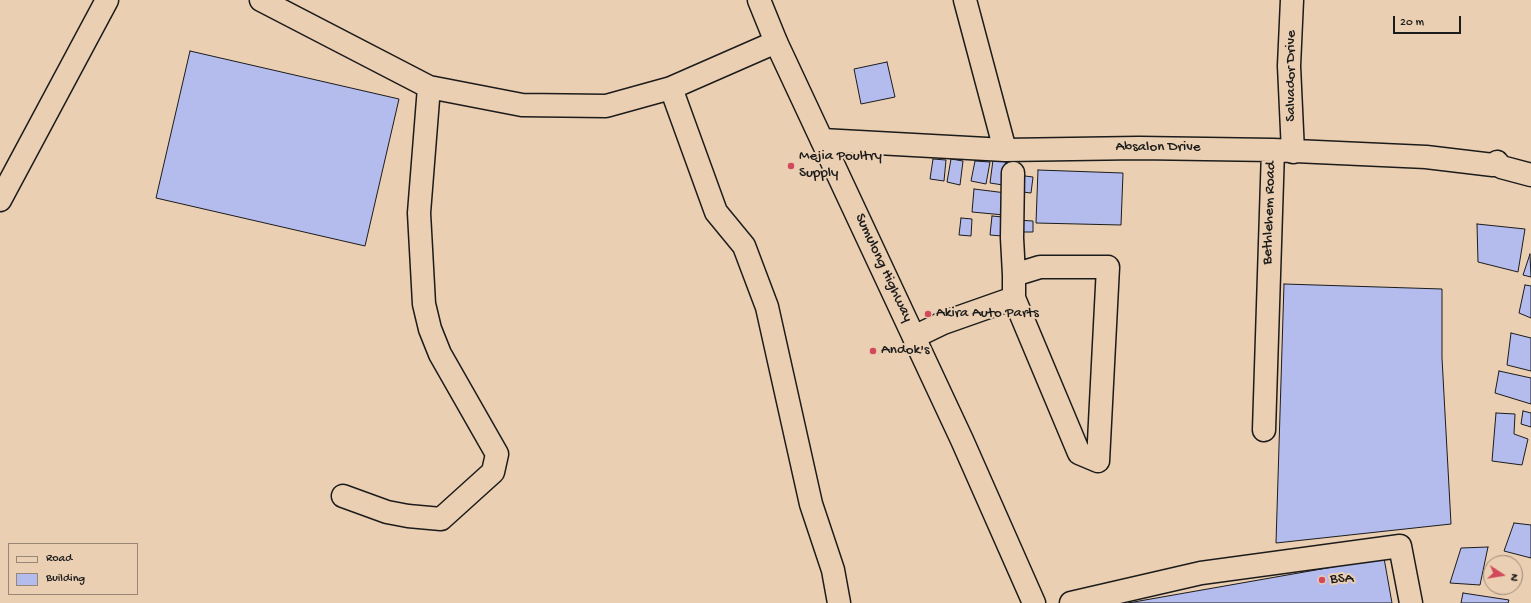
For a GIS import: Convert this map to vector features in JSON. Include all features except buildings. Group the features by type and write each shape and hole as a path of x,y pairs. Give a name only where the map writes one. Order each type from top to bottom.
{"street":[{"path":"0,200 107,0"},
{"path":"261,0 429,87 522,105 606,106 671,88 776,42"},
{"name":"Sumulong Highway","path":"759,0 776,42 914,337 1034,603"},
{"path":"965,0 1005,150"},
{"name":"Salvador Drive","path":"1283,151 1292,0"},
{"path":"343,496 387,512 408,516 441,519 493,472 497,454 440,354 430,329 424,304 419,213 429,87"},
{"path":"671,88 716,212 744,246 767,307 812,504 833,570 839,603"},
{"name":"Absalon Drive","path":"822,140 1005,150 1139,148 1283,151 1426,157 1497,166 1531,175"},
{"name":"Bethlehem Road","path":"1264,430 1268,277 1283,151"},
{"path":"1013,173 1014,298 1079,453 1098,461 1108,267 1040,267 1014,275"},
{"path":"914,337 944,323 1014,298"},
{"path":"1071,603 1201,573 1400,546 1411,603"}],"place":[{"name":"Mejia Poultry Supply","path":"791,166"},
{"name":"Akira Auto Parts","path":"928,314"},
{"name":"Andok's","path":"873,351"},
{"name":"BSA","path":"1322,580"}]}
